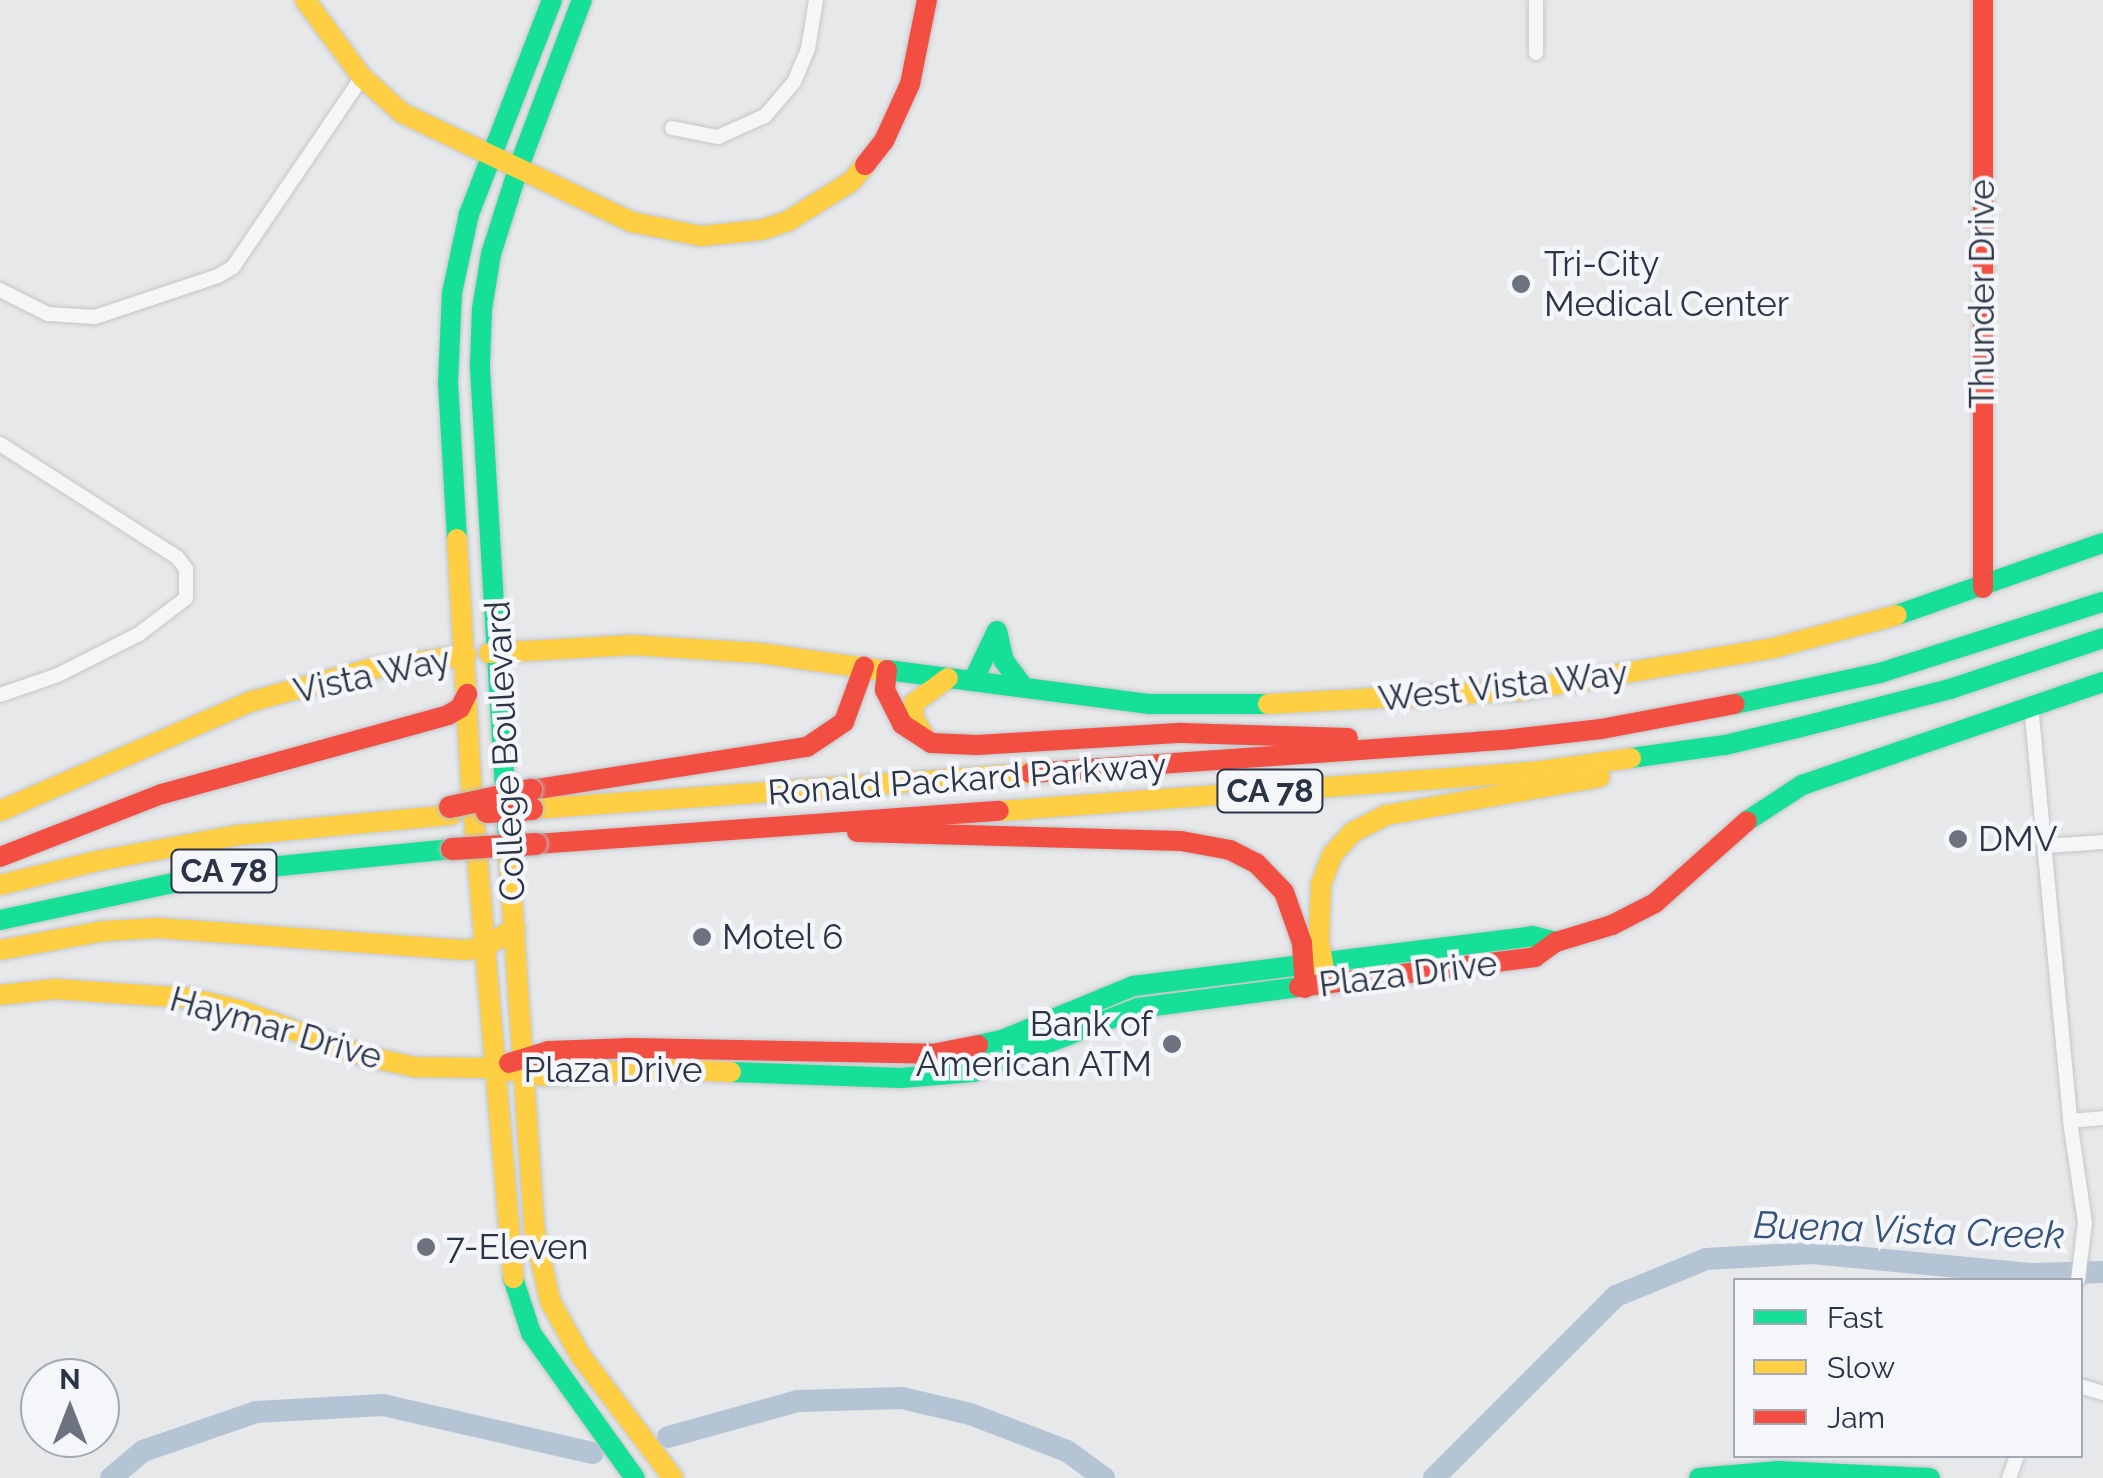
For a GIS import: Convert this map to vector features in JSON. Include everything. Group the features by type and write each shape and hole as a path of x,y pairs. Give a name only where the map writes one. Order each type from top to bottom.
{"main road":[{"path":"305,0 362,77 402,113 632,222 671,233 728,235 788,220 852,181 884,141 910,84 928,0"},
{"name":"College Boulevard","path":"552,0 469,214 452,293 448,339 467,694 492,1068 506,1238 514,1282 531,1332 635,1478"},
{"name":"College Boulevard","path":"582,0 491,254 480,362 522,1066 538,1262 550,1301 580,1356 673,1478"},
{"name":"Thunder Drive","path":"1983,0 1983,588"},
{"name":"West Vista Way","path":"875,669 1150,704 1242,706 1524,690 1773,648 1983,588 2103,543"},
{"name":"Ronald Packard Parkway","path":"0,885 97,860 220,838 532,800 1402,746 1601,729 1797,693 1962,650 2103,602"},
{"path":"973,682 997,631 1004,661 1023,686"},
{"name":"Ronald Packard Parkway","path":"0,920 63,903 228,871 452,849 1503,774 1725,745 1950,689 2103,638"},
{"name":"Vista Way","path":"0,811 249,702 373,668 466,655 632,645 760,653 875,669"},
{"path":"875,669 902,724 931,743 1182,733 1332,736 1402,746"},
{"path":"532,800 806,747 844,722 875,669"},
{"path":"931,743 913,718 914,704 948,678"},
{"name":"Plaza Drive","path":"522,1066 546,1076 716,1070 902,1078 971,1060 1133,986 1536,958 1556,942 1612,925 1655,903 1749,819 1802,785 2103,682"},
{"path":"0,856 162,794 448,715 460,708 467,694"},
{"path":"1314,975 1318,906 1326,866 1342,842 1367,824 1408,810 1552,789 1725,745"},
{"path":"813,823 870,835 1181,841 1230,850 1256,863 1284,892 1314,975"},
{"path":"0,950 104,931 158,928 484,948 515,928"},
{"name":"Haymar Drive","path":"0,995 54,989 189,998 239,1010 365,1056 415,1066 492,1068"},
{"name":"Plaza Drive","path":"492,1068 522,1066 549,1052 630,1048 971,1060"},
{"path":"716,1070 734,1056 734,1050"},
{"path":"506,1238 524,1246 538,1262"},
{"path":"514,1282 524,1284 543,1302 550,1301"},
{"path":"1699,1478 1778,1471 1930,1478"}],"street":[{"path":"672,128 718,137 765,116 794,82 808,49 816,0"},
{"path":"1536,0 1536,53"},
{"path":"0,290 48,314 95,317 218,276 234,266 362,77"},
{"path":"0,444 177,557 186,570 186,598 139,634 106,652 0,695"},
{"path":"2032,706 2070,1121 2086,1222 2078,1278"},
{"path":"2047,846 2103,842"},
{"path":"2070,1121 2103,1118"}],"waterway":[{"name":"Buena Vista Creek","path":"1434,1478 1616,1296 1706,1259 1812,1253 2030,1274 2103,1272"},
{"name":"Buena Vista Creek","path":"668,1437 798,1401 902,1398 970,1414 1067,1451 1104,1478"},
{"name":"Buena Vista Creek","path":"111,1478 143,1451 256,1412 383,1405 593,1453"}],"traffic: fast":[{"path":"457,539 448,383 452,293 469,214 552,0"},
{"path":"509,857 480,363 482,309 491,254 518,169 582,0"},
{"path":"1897,615 2103,543"},
{"path":"1735,704 1880,673 2103,602"},
{"path":"973,681 997,631 1004,661 1023,686"},
{"path":"1631,758 1725,745 1797,728 1950,689 2103,638"},
{"path":"887,670 1150,704 1268,704"},
{"path":"1747,821 1802,785 2103,682"},
{"path":"0,920 228,871 452,849"},
{"path":"978,1045 1002,1040 1133,986 1532,936 1556,942"},
{"path":"731,1072 901,1078 973,1072 1138,1008 1299,987"},
{"path":"513,1278 531,1333 635,1478"},
{"path":"1699,1478 1778,1471 1930,1478"}],"traffic: slow":[{"path":"305,0 362,77 402,113 632,222 701,236 761,230 788,221 852,181 865,165"},
{"path":"457,539 471,784 513,1278"},
{"path":"1268,704 1523,690 1773,648 1897,615"},
{"path":"489,653 632,645 759,653 880,670"},
{"path":"0,811 249,702 373,668 466,655"},
{"path":"924,736 913,718 914,703 948,678"},
{"path":"999,811 1532,772 1631,758"},
{"path":"532,809 1030,773"},
{"path":"1327,985 1319,941 1321,884 1332,855 1353,832 1387,815 1600,777"},
{"path":"0,885 97,861 238,835 451,815"},
{"path":"509,857 534,1228 550,1301 580,1355 673,1478"},
{"path":"0,950 104,931 158,928 463,950 483,948 515,928"},
{"path":"0,995 54,989 189,998 239,1010 365,1056 415,1067 492,1068 546,1076 663,1069 731,1072"}],"traffic: jam":[{"path":"865,165 884,141 910,84 927,0"},
{"path":"1983,0 1983,588"},
{"path":"531,790 807,747 844,722 864,667"},
{"path":"887,670 885,690 902,724 931,743 977,745 1182,733 1348,738"},
{"path":"0,857 162,794 448,715 460,708 467,694"},
{"path":"1030,773 1512,739 1601,729 1735,704"},
{"path":"450,807 531,790"},
{"path":"487,812 532,809"},
{"path":"536,844 999,811"},
{"path":"1299,987 1535,957 1556,942 1612,925 1655,903 1747,821"},
{"path":"857,832 1181,841 1230,850 1256,863 1284,892 1302,943 1305,988"},
{"path":"452,849 536,844"},
{"path":"509,1063 549,1051 630,1048 932,1054 978,1045"}],"place":[{"name":"Tri-City Medical Center","path":"1521,284"},
{"name":"DMV","path":"1958,839"},
{"name":"Motel 6","path":"702,937"},
{"name":"Bank of American ATM","path":"1172,1044"},
{"name":"7-Eleven","path":"426,1247"}]}
